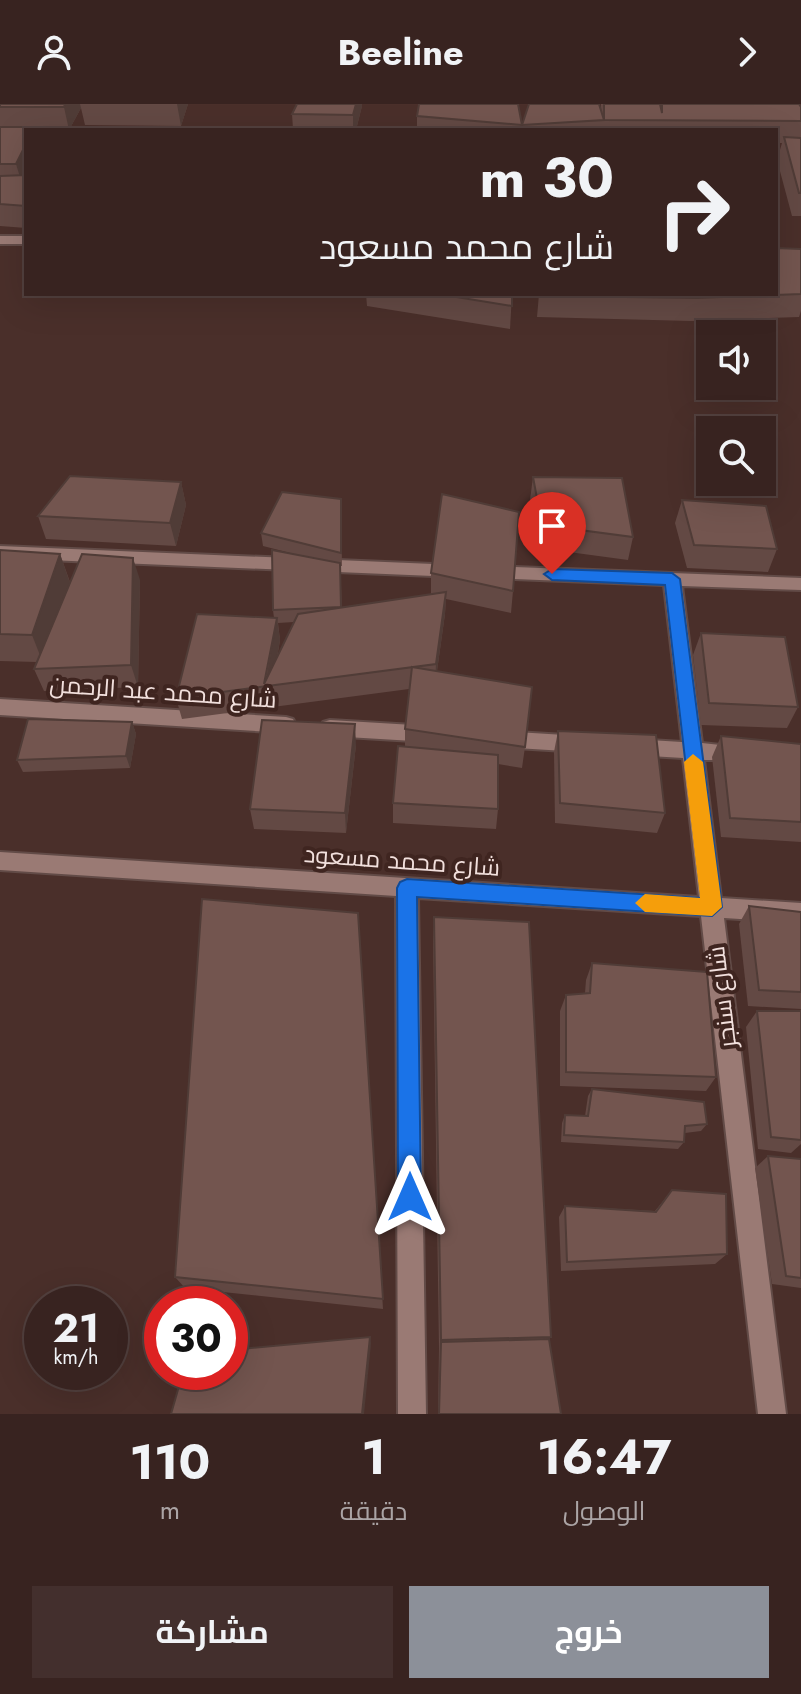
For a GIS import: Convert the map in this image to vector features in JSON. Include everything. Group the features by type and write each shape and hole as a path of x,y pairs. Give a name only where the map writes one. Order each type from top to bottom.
{"street":[{"path":"0,240 24,240"},
{"path":"0,552 801,584"},
{"name":"شارع سنجر","path":"672,579 772,1414"},
{"name":"شارع محمد عبد الرحمن","path":"0,707 453,736"},
{"path":"485,738 754,755"},
{"name":"شارع محمد مسعود","path":"0,861 801,913"},
{"path":"407,888 412,1414"}],"building":[{"path":"0,104 65,104 64,107 0,107"},
{"path":"297,104 356,104 353,115 292,114"},
{"path":"419,104 518,104 522,125 417,116"},
{"path":"529,104 599,104 604,120 522,125"},
{"path":"604,104 660,104 662,113 662,104 799,104 801,121 604,120"},
{"path":"0,127 34,127 24,128 24,148 16,164 0,164"},
{"path":"784,137 801,138 801,193 799,193"},
{"path":"24,175 24,206 0,204 0,176"},
{"path":"778,248 801,249 801,294 778,295"},
{"path":"450,296 512,296 512,306"},
{"path":"696,296 697,298 626,297"},
{"path":"697,296 749,296 697,298"},
{"path":"70,476 181,482 170,523 38,516"},
{"path":"533,477 622,478 633,537 542,525"},
{"path":"282,492 341,499 341,553 261,533"},
{"path":"442,494 519,512 513,591 431,573"},
{"path":"682,500 766,506 777,549 694,545"},
{"path":"0,550 60,554 32,635 0,634"},
{"path":"272,550 340,563 341,607 273,610"},
{"path":"82,554 133,558 131,665 34,669"},
{"path":"446,592 436,664 176,698 197,614 277,618 264,684 298,614"},
{"path":"701,633 785,637 798,707 709,703"},
{"path":"412,667 532,687 525,747 405,729"},
{"path":"28,719 132,722 126,756 17,760"},
{"path":"262,720 355,724 345,813 250,809"},
{"path":"558,731 656,735 665,813 560,803"},
{"path":"721,736 801,744 801,822 730,818"},
{"path":"398,746 498,755 498,809 393,803"},
{"path":"202,899 358,913 383,1299 175,1277"},
{"path":"749,906 801,912 801,992 759,990"},
{"path":"434,917 529,922 551,1337 441,1340"},
{"path":"592,963 707,972 716,1077 566,1072 566,995 590,993"},
{"path":"757,1011 801,1011 801,1140 771,1137"},
{"path":"592,1089 704,1102 707,1124 685,1126 684,1142 564,1135 565,1115 588,1116"},
{"path":"768,1156 801,1159 801,1278 786,1276"},
{"path":"672,1190 726,1194 727,1254 567,1262 565,1206 656,1212"},
{"path":"370,1337 362,1414 171,1414 178,1390 248,1390 248,1348"},
{"path":"549,1339 561,1414 439,1414 441,1342"}],"slow traffic":[{"path":"645,903 712,907 693,762"}],"route":[{"path":"410,1197 407,888 712,907 672,579 552,574"}]}
